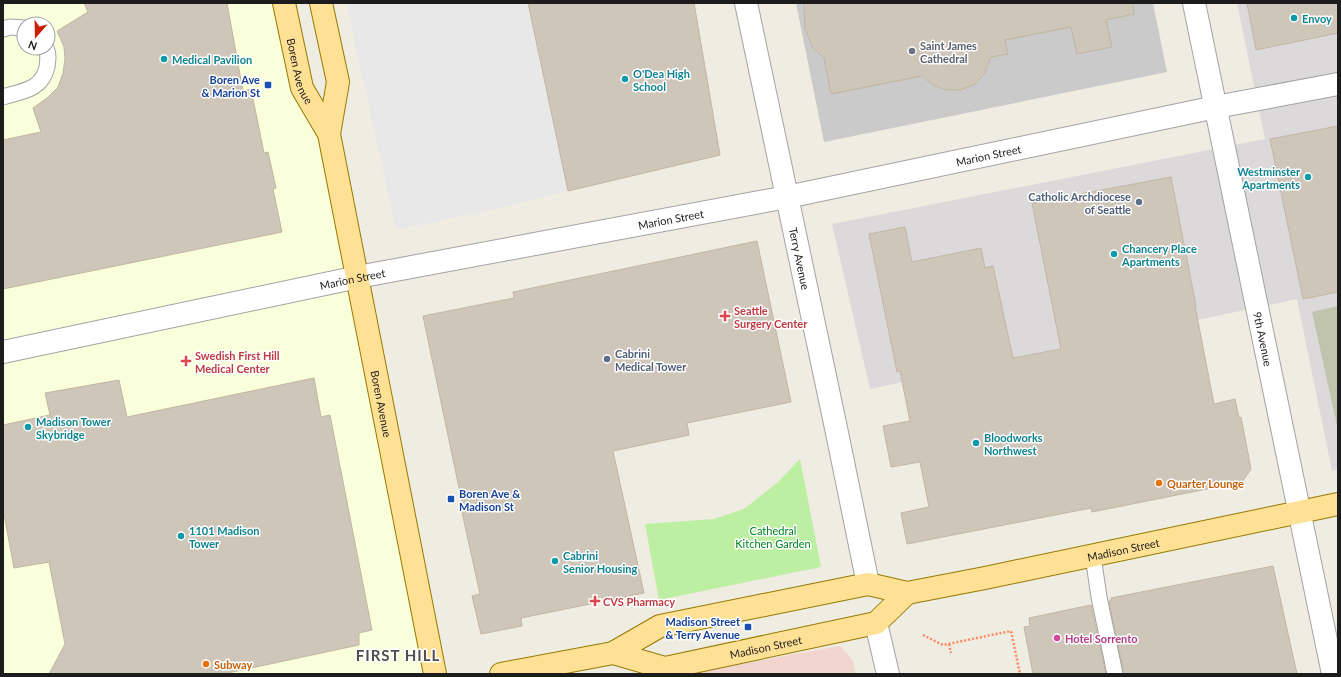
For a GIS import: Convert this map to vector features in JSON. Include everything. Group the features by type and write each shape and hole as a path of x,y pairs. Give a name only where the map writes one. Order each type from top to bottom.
{"main road":[{"name":"Boren Avenue","path":"284,3 302,88 329,134 435,674"},
{"name":"Boren Avenue","path":"321,3 338,82 329,134"},
{"name":"Madison Street","path":"501,674 614,653 660,626 868,584 907,594 1338,504"},
{"path":"876,623 907,594"},
{"name":"Madison Street","path":"614,653 665,671 876,623"}],"street":[{"name":"Terry Avenue","path":"746,3 868,584"},
{"name":"9th Avenue","path":"1194,3 1333,674"},
{"name":"Marion Street","path":"3,352 358,277 787,196 1216,107 1338,84"},
{"path":"876,623 888,674"}],"lane":[{"path":"3,29 16,27"},
{"path":"3,97 34,87 42,80 49,56"},
{"path":"1093,556 1099,597 1115,674"}],"path":[{"path":"923,635 943,645 1011,631 1020,674"},
{"path":"949,644 951,653"}],"shaded area":[{"name":"Swedish First Hill Medical Center","path":"3,3 296,3 435,674 3,674"},
{"path":"346,3 527,3 568,191 505,207 396,230"},
{"path":"796,3 1153,3 1167,72 824,142"},
{"path":"1237,3 1338,3 1338,469 1332,471 1297,299 870,389 832,224 1265,139"},
{"path":"1338,306 1338,430 1312,312"},
{"path":"840,646 853,661 855,674 685,674"}],"green space":[{"name":"Cathedral Kitchen Garden","path":"800,459 821,567 659,600 645,524 714,519 744,509 777,483"}],"building":[{"path":"84,3 227,3 243,91 251,89 264,153 268,152 276,188 273,189 282,232 3,289 3,140 41,132 33,108 47,98 58,87 63,73 65,59 64,47 57,31 88,12"},
{"name":"O'Dea High School","path":"528,3 694,3 720,155 568,191"},
{"name":"Saint James Cathedral","path":"804,3 1133,3 1134,14 1106,20 1112,47 1077,54 1071,27 1005,40 1008,54 991,57 984,74 974,85 960,90 946,90 933,85 922,76 831,94 824,58 813,48 805,29"},
{"name":"Envoy","path":"1247,3 1338,3 1338,33 1256,50"},
{"name":"Westminster Apartments","path":"1338,126 1338,292 1303,299 1270,139"},
{"path":"1171,177 1214,404 1235,399 1239,418 1241,417 1251,469 1242,482 1092,512 1091,508 907,544 901,513 929,507 920,462 891,467 883,426 910,421 900,371 897,372 869,234 905,227 912,262 981,248 985,268 993,266 1013,358 1061,349 1032,203"},
{"name":"Cabrini Medical Tower","path":"757,241 791,402 687,423 689,435 613,451 644,593 521,618 522,626 481,634 472,596 480,594 460,503 462,502 423,316 514,298 513,292"},
{"name":"1101 Madison Tower","path":"314,378 321,417 330,415 372,630 359,633 359,645 223,674 49,674 65,644 49,562 14,568 3,509 3,425 50,415 45,393 119,380 127,417"},
{"path":"1273,566 1297,674 1124,674 1109,601 1111,601 1111,598"},
{"name":"Hotel Sorrento","path":"1091,605 1106,674 1033,674 1024,627 1030,626 1029,618"}],"place":[{"name":"Envoy","path":"1294,18"},
{"name":"Saint James Cathedral","path":"912,51"},
{"name":"Medical Pavilion","path":"164,59"},
{"name":"O'Dea High School","path":"625,79"},
{"name":"Boren Ave & Marion St","path":"268,85"},
{"name":"Westminster Apartments","path":"1308,177"},
{"name":"Catholic Archdiocese of Seattle","path":"1139,202"},
{"name":"Chancery Place Apartments","path":"1114,254"},
{"name":"Seattle Surgery Center","path":"725,316"},
{"name":"Cabrini Medical Tower","path":"607,359"},
{"name":"Swedish First Hill Medical Center","path":"186,361"},
{"name":"Madison Tower Skybridge","path":"28,427"},
{"name":"Bloodworks Northwest","path":"976,443"},
{"name":"Quarter Lounge","path":"1159,483"},
{"name":"Boren Ave & Madison St","path":"451,499"},
{"name":"1101 Madison Tower","path":"181,536"},
{"name":"Cabrini Senior Housing","path":"555,561"},
{"name":"CVS Pharmacy","path":"595,601"},
{"name":"Madison Street & Terry Avenue","path":"748,627"},
{"name":"Hotel Sorrento","path":"1057,638"},
{"name":"Subway","path":"206,664"}],"district":[{"name":"FIRST HILL","path":"398,655"}]}
